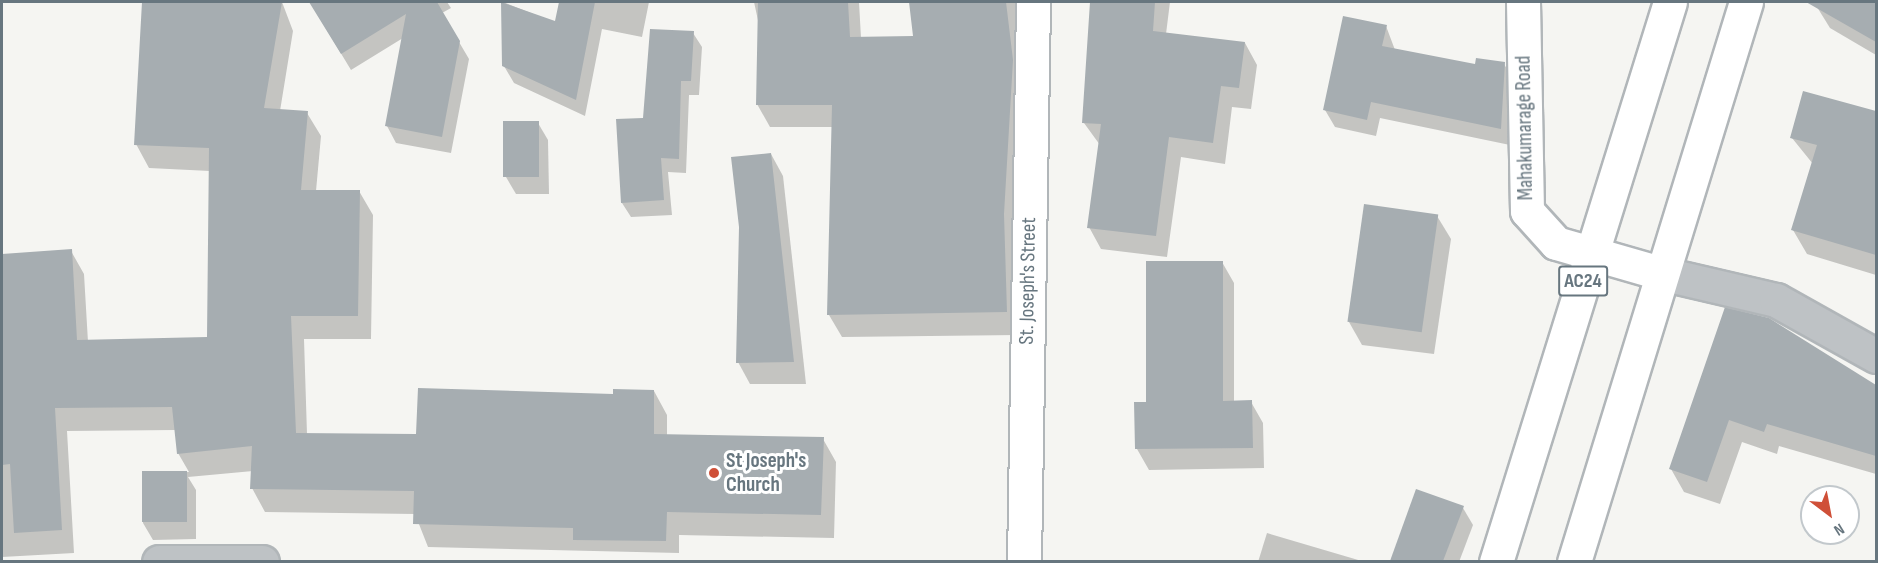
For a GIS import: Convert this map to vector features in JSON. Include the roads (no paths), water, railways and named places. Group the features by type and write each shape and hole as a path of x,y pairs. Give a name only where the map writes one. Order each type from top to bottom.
{"main road":[{"name":"St. Joseph's Street","path":"1023,561 1033,2"},
{"name":"Mahakumarage Road","path":"1523,2 1527,211 1556,243 1590,256 1660,273"},
{"name":"AC24","path":"1496,561 1670,2"},
{"path":"1574,561 1660,273 1746,2"}],"street":[{"path":"1660,273 1776,300 1876,356"},
{"path":"159,561 262,561"}],"place":[{"name":"St Joseph's Church","path":"714,473"}]}
